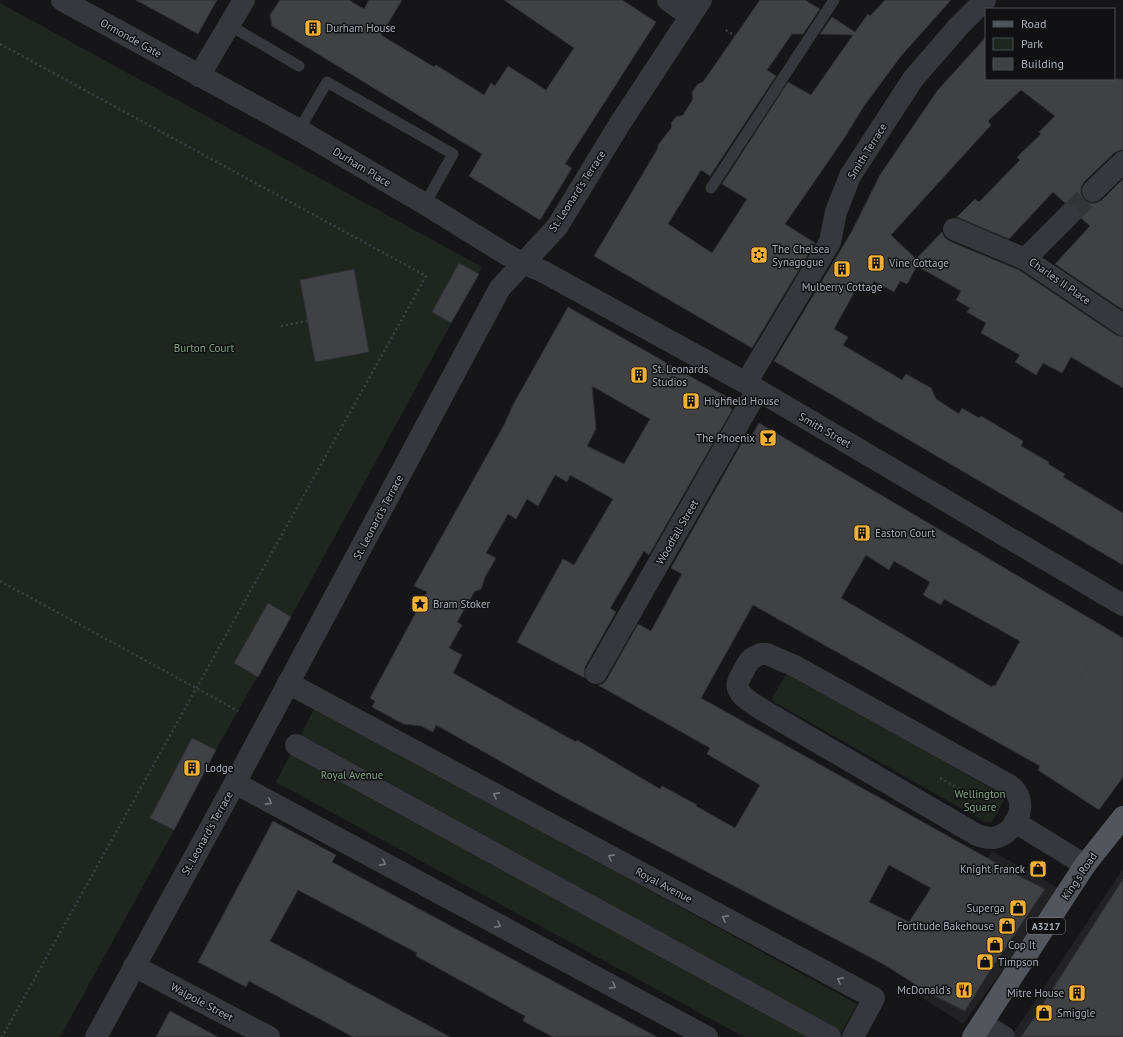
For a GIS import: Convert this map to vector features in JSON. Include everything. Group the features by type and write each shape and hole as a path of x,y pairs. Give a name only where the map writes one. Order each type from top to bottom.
{"main road":[{"name":"King's Road","path":"977,1030 1085,865 1123,817"}],"street":[{"name":"Ormonde Gate","path":"62,0 199,76"},
{"path":"199,76 244,0"},
{"path":"668,0 696,8"},
{"name":"Smith Terrace","path":"752,387 830,242 836,212 850,176 913,79 958,27 985,0"},
{"name":"St. Leonard's Terrace","path":"96,1037 235,783 500,288 557,227 619,125 696,8"},
{"name":"Durham Place","path":"199,76 299,130 522,263"},
{"path":"1093,191 1123,162"},
{"name":"Charles II Place","path":"1069,215 1025,259 1123,325"},
{"path":"954,229 1025,259"},
{"name":"Smith Street","path":"522,263 542,271 752,387 1123,605"},
{"name":"Woodfall Street","path":"596,673 752,387"},
{"path":"767,654 795,666 1009,785 1016,792 1019,799 1019,815 1015,822 1010,830 994,838 986,838 978,835 766,712 744,697 737,686 738,680 749,660 753,656 767,654"},
{"name":"Royal Avenue","path":"288,683 874,998 853,1037"},
{"path":"296,745 830,1037"},
{"path":"235,783 707,1037"},
{"path":"1015,822 1085,865"},
{"name":"Walpole Street","path":"134,966 269,1037"},
{"path":"977,1030 1004,1037"}],"lane":[{"path":"711,188 834,0"},
{"path":"229,25 299,66"},
{"path":"299,130 327,82 453,154 424,204"}],"path":[{"path":"726,30 735,36"},
{"path":"0,44 426,276 2,1037"},
{"path":"281,326 307,321"},
{"path":"0,581 238,712"},
{"path":"1080,680 1090,663"}],"shaded area":[{"path":"992,851 1062,890 963,1024 909,989"},
{"path":"1123,869 1123,1037 1011,1037 1096,909"}],"green space":[{"name":"Burton Court","path":"0,3 482,267 291,617 216,750 151,818 174,830 60,1037 0,1037"},
{"name":"Wellington Square","path":"787,674 1003,795 1004,800 992,822 985,822 774,702 772,698"},
{"name":"Royal Avenue","path":"315,707 857,1004 839,1037 744,1037 276,782"}],"building":[{"path":"136,0 217,0 198,34"},
{"path":"280,0 349,0 364,9 369,0 402,0 381,35 434,67 436,65 484,95 491,83 495,86 508,66 546,90 574,48 504,0 622,0 656,22 565,164 572,168 540,220 469,176 482,154 272,26 270,15"},
{"path":"760,0 805,0 820,9 803,34 792,34 767,70 776,76 710,176 701,170 668,224 712,253 747,199 722,184 788,82 811,95 853,35 820,34 832,17 855,32 868,14 870,16 885,0 951,0 901,56 864,106 843,140 785,224 815,243 752,348 594,256 658,148 658,145 672,127 671,123 676,117 683,115 693,99 692,92 698,84 703,82"},
{"path":"985,38 985,80 1123,79 1123,150 1114,153 1084,182 1081,187 1081,194 1089,203 1096,203 1102,200 1123,179 1123,310 1055,264 1090,226 1081,218 1081,211 1078,206 1072,203 1065,203 1053,192 1009,239 957,217 975,199 979,202 1020,160 1017,157 1041,134 1039,132 1055,116 1021,90 988,121 991,125 891,235 916,259 942,232 944,237 949,241 1019,270 1116,335 1123,337 1123,388 1071,357 1062,373 1043,363 1036,375 1015,362 1020,355 981,333 986,323 967,312 970,308 956,300 961,291 917,266 907,284 900,281 894,292 874,281 867,293 857,287 834,329 848,337 843,345 902,380 906,374 931,388 936,399 959,414 962,408 979,418 981,416 1023,441 1021,446 1049,462 1048,464 1065,474 1063,477 1123,513 1123,565 774,361 852,231 880,175 937,91"},
{"path":"459,263 479,274 451,323 432,312"},
{"path":"354,269 369,352 315,362 300,280"},
{"path":"568,307 725,396 732,410 649,555 644,551 610,608 616,612 585,667 585,678 517,642 563,559 574,565 613,499 570,475 567,482 555,475 538,506 527,499 516,519 508,514 486,553 496,558 485,577 481,589 475,591 457,622 462,625 449,648 462,655 453,673 576,742 577,740 660,789 662,786 735,828 760,785 707,754 710,748 598,685 603,684 607,679 638,624 651,631 682,574 671,568 744,439 747,444 759,423 1123,638 1123,777 1099,810 1038,770 1040,766 753,605 701,698 1045,889 965,1011 927,992 885,965 564,797 436,725 433,732 421,726 403,724 372,707 375,701 370,698 427,592 414,586 504,425 513,405","holes":["592,386 650,419 624,464 587,446 596,429","866,555 889,570 894,561 930,582 923,595 941,605 944,599 1020,641 995,686 993,685 992,687 841,598","889,865 931,888 909,922 869,902"]},
{"path":"268,603 291,617 258,677 234,663"},
{"name":"Lodge","path":"192,738 216,750 174,830 150,818"},
{"path":"273,821 336,855 332,862 657,1037 553,1037 523,1021 525,1016 416,956 417,953 298,890 270,941 450,1037 353,1037 249,981 246,987 198,962"},
{"path":"1123,879 1123,1037 1021,1037 1034,1018"},
{"path":"170,1011 218,1037 156,1037"}],"tunnel":[{"path":"1069,215 1093,191"}],"place":[{"name":"Durham House","path":"313,28"},
{"name":"The Chelsea Synagogue","path":"759,255"},
{"name":"Vine Cottage","path":"876,263"},
{"name":"Mulberry Cottage","path":"842,269"},
{"name":"St. Leonards Studios","path":"639,375"},
{"name":"Highfield House","path":"691,401"},
{"name":"The Phoenix","path":"768,438"},
{"name":"Easton Court","path":"862,533"},
{"name":"Bram Stoker","path":"420,604"},
{"name":"Lodge","path":"192,768"},
{"name":"Knight Franck","path":"1038,869"},
{"name":"Superga","path":"1018,908"},
{"name":"Fortitude Bakehouse","path":"1007,926"},
{"name":"Cop It","path":"995,945"},
{"name":"Timpson","path":"985,962"},
{"name":"McDonald's","path":"964,990"},
{"name":"Mitre House","path":"1077,993"},
{"name":"Smiggle","path":"1044,1013"}]}
